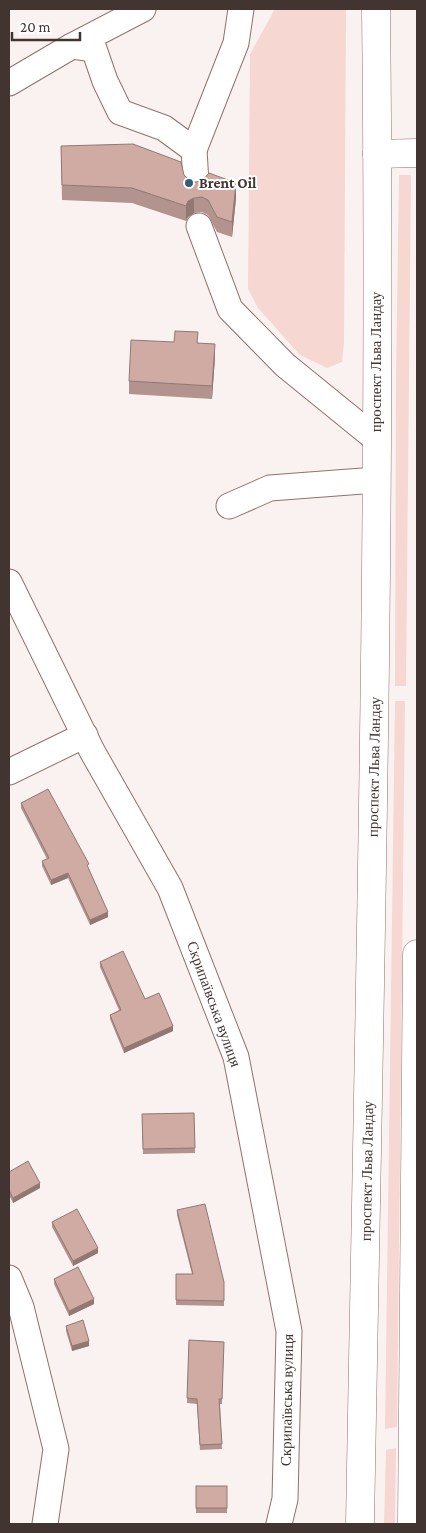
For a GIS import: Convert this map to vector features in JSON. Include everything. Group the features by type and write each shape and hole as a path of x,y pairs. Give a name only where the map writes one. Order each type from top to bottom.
{"main road":[{"name":"проспект Льва Ландау","path":"360,1524 375,725 378,154 376,9"},
{"path":"378,154 417,153"},
{"path":"412,1524 417,954"}],"street":[{"path":"9,83 72,46 143,9"},
{"path":"196,183 194,150 236,43 241,9"},
{"path":"72,46 94,49 105,81 120,112 164,128 194,150"},
{"path":"199,226 230,309 285,365 376,439"},
{"path":"229,506 270,488 376,480"},
{"name":"Скрипаївська вулиця","path":"9,582 92,751 170,888 236,1056 289,1331 285,1498 279,1524"},
{"path":"9,772 85,735"},
{"path":"9,1278 15,1312 56,1449 45,1524"}],"shaded area":[{"path":"275,9 346,9 344,342 342,362 327,368 300,355 258,308 248,289 250,54"},
{"path":"399,175 411,175 406,686 395,686"},
{"path":"395,701 405,701 397,1427 385,1429"},
{"path":"396,1448 395,1524 384,1524 386,1450"}],"building":[{"path":"133,144 181,162 184,175 190,181 203,180 209,173 236,183 232,222 217,217 208,200 202,197 188,201 186,206 132,188 62,185 61,146"},
{"path":"175,331 198,332 197,343 215,344 212,386 129,381 131,340 174,342"},
{"path":"48,789 89,864 87,865 108,912 90,920 68,873 51,880 42,861 49,858 21,803"},
{"path":"123,951 145,999 159,993 173,1026 124,1048 110,1015 121,1010 100,962"},
{"path":"194,1113 195,1148 143,1149 142,1114"},
{"path":"28,1161 40,1183 13,1198 9,1190 9,1172"},
{"path":"205,1204 224,1282 224,1301 176,1300 176,1274 193,1274 177,1210"},
{"path":"77,1209 98,1248 73,1261 52,1222"},
{"path":"78,1267 94,1299 69,1311 54,1279"},
{"path":"83,1320 89,1341 72,1346 66,1326"},
{"path":"189,1340 224,1342 222,1399 219,1399 222,1444 200,1445 197,1399 187,1398"},
{"path":"196,1486 227,1486 227,1508 196,1508"}],"place":[{"name":"Brent Oil","path":"189,183"}]}
